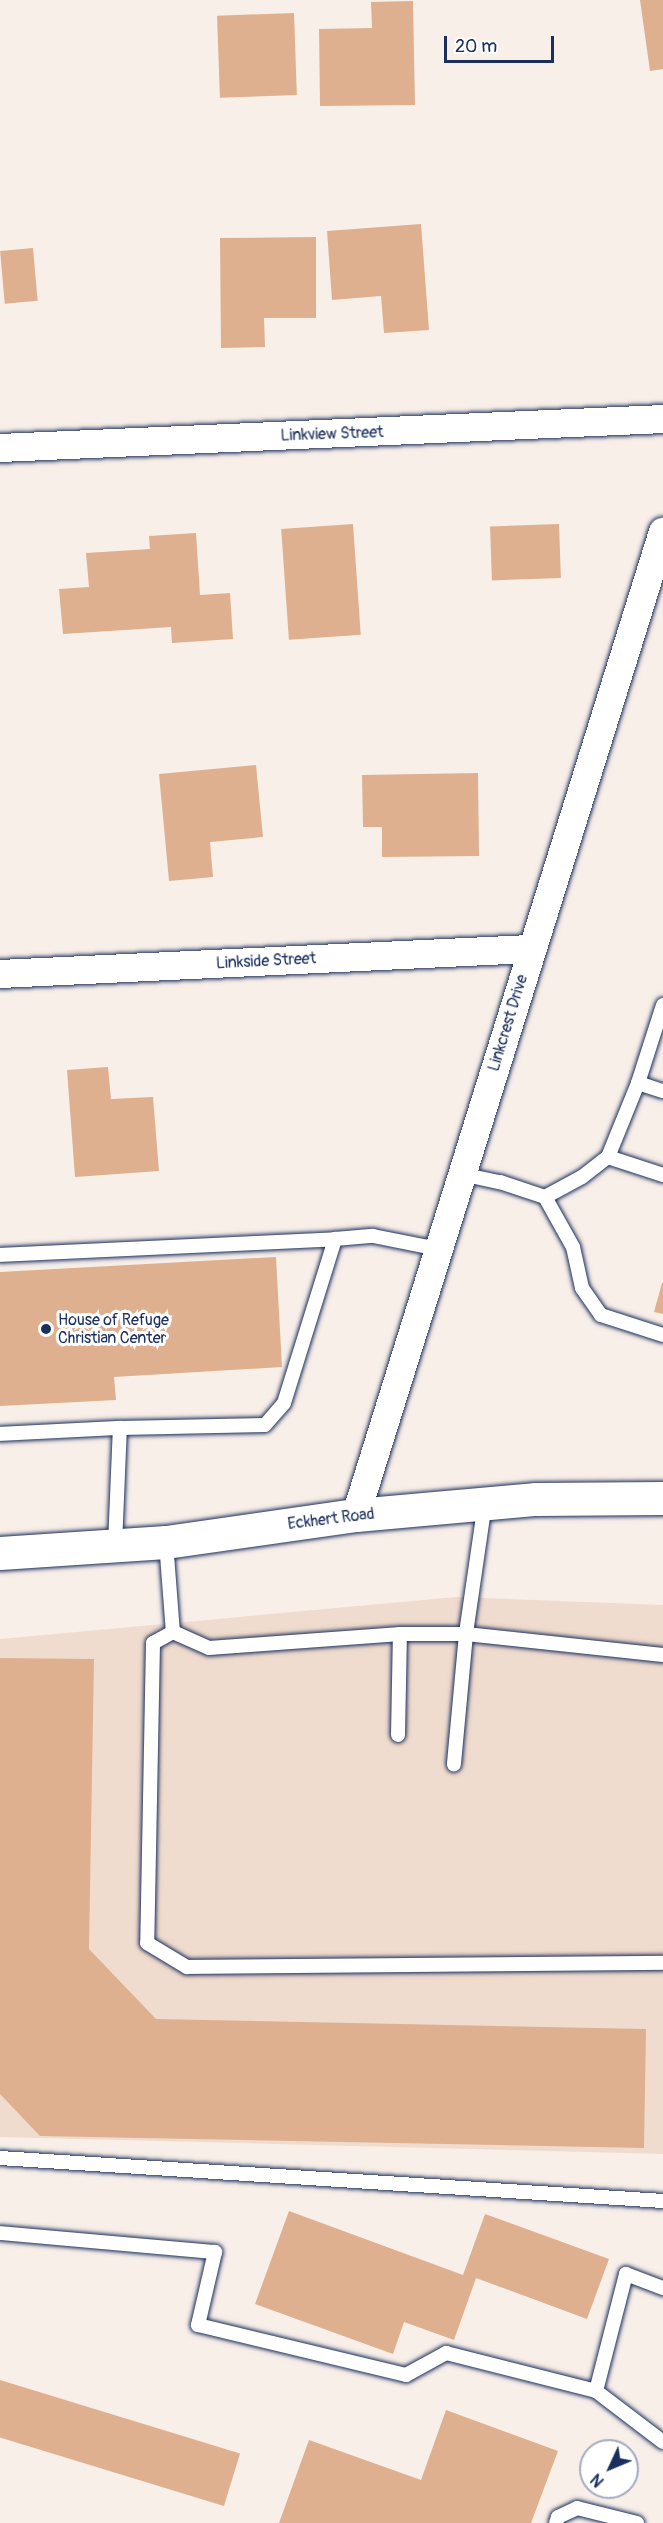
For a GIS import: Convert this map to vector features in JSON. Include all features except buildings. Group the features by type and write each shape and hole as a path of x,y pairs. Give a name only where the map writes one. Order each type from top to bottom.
{"main road":[{"name":"Eckhert Road","path":"0,1553 166,1542 356,1515 485,1503 536,1499 663,1498"}],"street":[{"name":"Linkview Street","path":"0,448 663,419"},
{"name":"Linkcrest Drive","path":"356,1515 663,532"},
{"name":"Linkside Street","path":"0,974 531,949"}],"lane":[{"path":"544,1197 582,1178 608,1157 638,1083 663,1005"},
{"path":"638,1083 663,1090"},
{"path":"608,1157 663,1175"},
{"path":"461,1174 500,1182 544,1197 573,1247 582,1288 601,1314 663,1335"},
{"path":"0,1255 373,1236 438,1249"},
{"path":"0,1434 120,1428 265,1425 284,1403 335,1239"},
{"path":"115,1547 120,1428"},
{"path":"454,1764 466,1634 485,1503"},
{"path":"166,1542 172,1632"},
{"path":"172,1632 209,1648 400,1634 466,1634 663,1655"},
{"path":"172,1632 153,1643 147,1943 187,1967 663,1963"},
{"path":"398,1735 400,1634"},
{"path":"0,2158 663,2200"},
{"path":"0,2233 215,2252 198,2325 406,2375 446,2353 596,2391 663,2442"},
{"path":"596,2391 626,2274 663,2288"},
{"path":"556,2523 558,2517 568,2510 577,2508 637,2523"}],"shaded area":[{"path":"456,1597 663,1605 663,2154 0,2137 0,1639"}],"place":[{"name":"House of Refuge Christian Center","path":"46,1329"}]}
